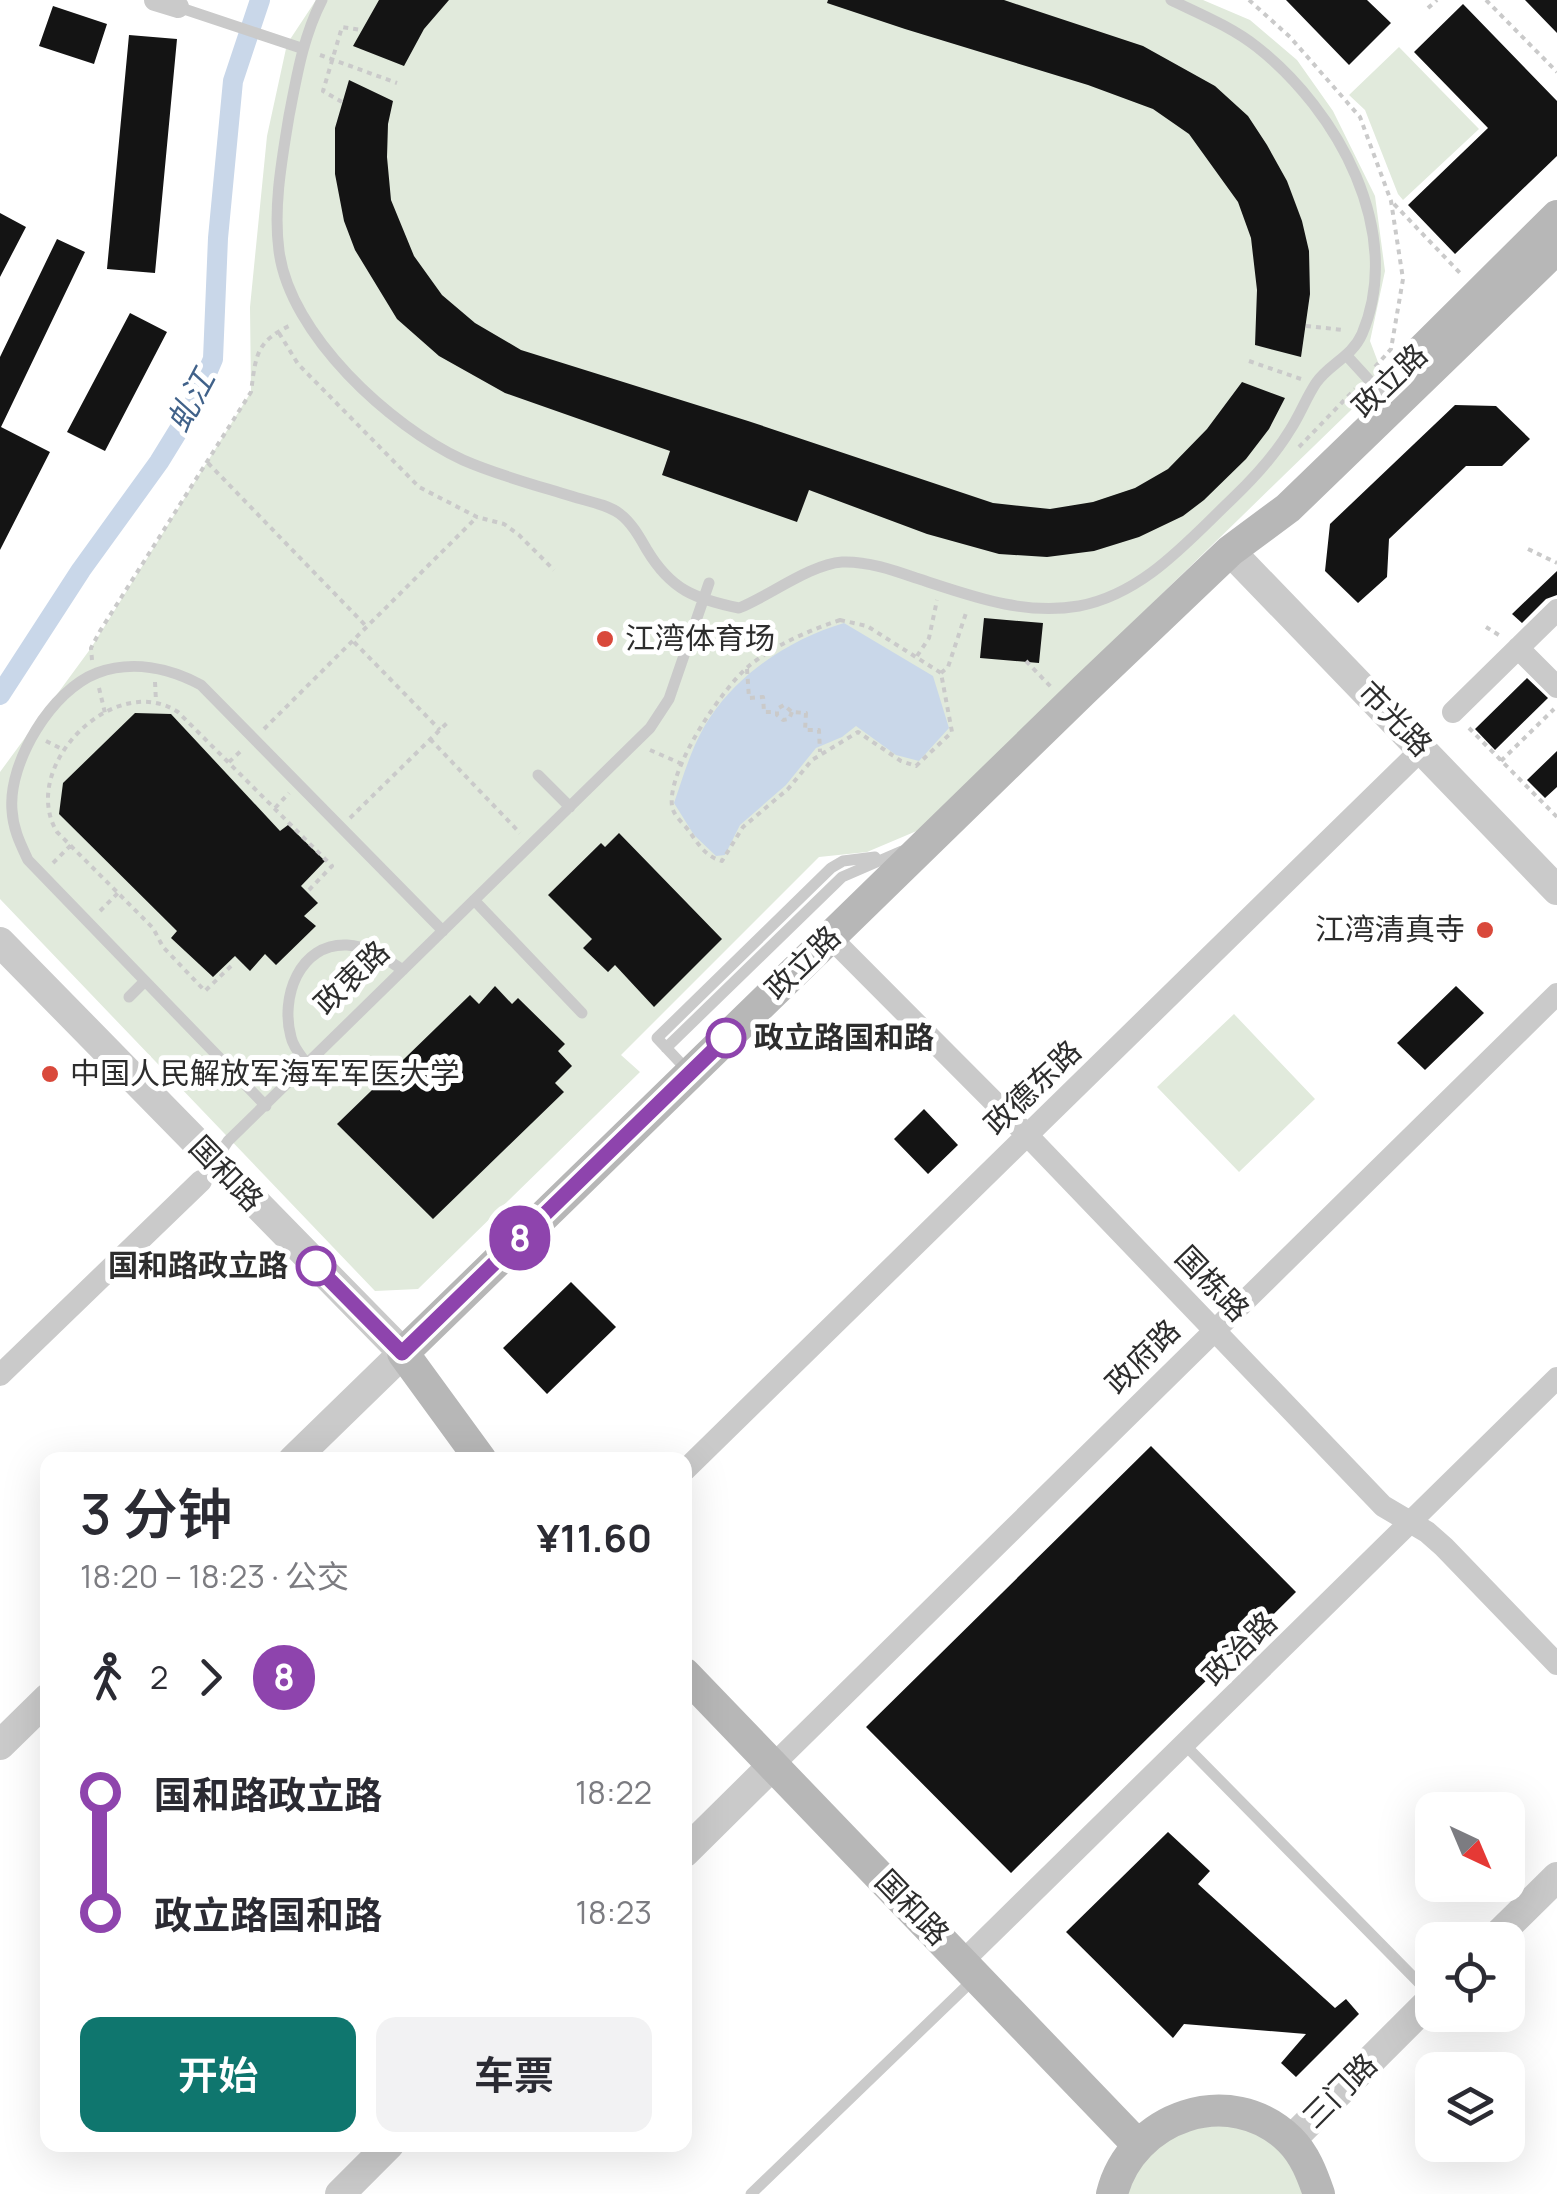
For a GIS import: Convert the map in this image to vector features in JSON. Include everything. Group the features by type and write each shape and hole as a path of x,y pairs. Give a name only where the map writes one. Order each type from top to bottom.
{"main road":[{"name":"政立路","path":"1230,551 1274,494 1373,384 1557,216"},
{"name":"政立路","path":"402,1353 1069,705 1230,551 1288,508 1557,248"},
{"name":"国和路","path":"402,1353 475,1452"},
{"name":"国和路","path":"692,1681 1137,2144"},
{"path":"1112,2194 1117,2175 1137,2144 1156,2128 1177,2117 1225,2110 1271,2126 1290,2141 1310,2168 1319,2194"}],"street":[{"path":"154,0 178,7"},
{"name":"市光路","path":"1230,551 1557,890"},
{"path":"1453,712 1557,610"},
{"path":"1518,648 1557,688"},
{"name":"政德东路","path":"692,1463 1423,748"},
{"name":"国栋路","path":"830,937 1028,1136 1383,1506 1444,1547 1557,1664"},
{"name":"国和路","path":"0,942 208,1171 402,1353"},
{"name":"政府路","path":"773,1765 1557,994"},
{"name":"政衷路","path":"0,1375 208,1171"},
{"name":"政立路","path":"300,1452 402,1353"},
{"name":"政治路","path":"970,1969 1186,1746 1557,1378"},
{"path":"0,1744 40,1706"},
{"path":"692,1845 773,1765"},
{"path":"1511,1922 1557,1877"},
{"name":"三门路","path":"1290,2141 1415,2015"},
{"path":"340,2194 382,2152"}],"lane":[{"path":"322,0 302,48 285,141 278,212 279,254 290,289 306,318 337,362 378,406 413,433 464,460 620,514 674,585 739,608 840,562 885,568 1003,606 1079,606 1148,577 1249,482 1290,431 1316,384 1347,356 1362,336 1376,266 1371,221 1360,183 1342,144 1281,68 1256,46 1171,0"},
{"path":"178,7 302,48"},
{"path":"1347,356 1373,384"},
{"name":"政衷路","path":"208,1171 228,1140 650,728 669,699 708,583"},
{"path":"266,1106 28,860 14,831 11,805 15,778 36,726 53,707 96,673 155,667 201,684 443,931"},
{"path":"538,775 570,807"},
{"path":"690,1073 657,1038 755,952 832,868 843,861 889,856 940,830"},
{"path":"474,900 582,1012"},
{"path":"306,1064 291,1040 287,1012 295,979 314,954 332,946 361,947 403,970"},
{"path":"755,952 784,982"},
{"path":"129,996 144,982"},
{"path":"1186,1746 1415,1981"},
{"path":"751,2194 970,1969"}],"path":[{"path":"1249,0 1290,37 1360,117 1390,200 1403,279 1392,349 1373,384 1294,451"},
{"path":"1428,8 1437,0"},
{"path":"1486,0 1557,72"},
{"path":"342,102 323,91 342,28 361,30"},
{"path":"302,48 397,83"},
{"path":"1390,200 1465,278"},
{"path":"105,713 92,648 100,631 251,392 262,343 306,318"},
{"path":"278,331 298,364 419,487 477,516 504,524 554,570"},
{"path":"1249,360 1316,384"},
{"path":"208,463 368,628"},
{"path":"230,762 477,516"},
{"path":"1528,549 1557,563"},
{"path":"916,657 930,638 939,585"},
{"path":"941,673 948,667 972,596"},
{"path":"840,620 867,626 916,657 941,673 952,732 923,762 916,766 900,761 858,732 820,752 788,789 743,827 722,861 701,849 672,810 672,799 682,764 704,721 747,667 769,652 840,620"},
{"path":"354,642 440,730"},
{"path":"1026,661 1069,705"},
{"path":"747,667 750,698 763,698 764,712 776,712 784,704 792,712 806,714 805,730 819,730 820,752"},
{"path":"231,966 205,991 164,947 153,928 49,820 46,805 55,764 70,741 105,713 140,702 163,702 230,762 332,866 309,890"},
{"path":"1501,761 1557,706"},
{"path":"776,712 780,720 786,720 792,712"},
{"path":"1453,712 1557,817"},
{"path":"341,826 447,724"},
{"path":"430,739 531,845"},
{"path":"635,744 682,764"},
{"path":"41,876 71,846"},
{"path":"87,924 118,893"}],"shaded area":[{"name":"江湾体育场","path":"316,0 1203,0 1250,20 1297,60 1333,111 1375,196 1385,271 1370,341 1384,378 919,830 867,852 819,857 621,1055 640,1072 418,1289 375,1291 0,899 0,772 91,648 251,392 250,307 267,136 287,44"},
{"path":"1399,47 1479,129 1403,200 1365,110 1349,95"},
{"path":"1234,1014 1315,1099 1239,1172 1157,1087"},
{"path":"1226,2123 1276,2147 1306,2194 1126,2194 1144,2161 1164,2142 1176,2135"}],"water":[{"path":"844,623 933,676 949,728 919,761 896,755 856,726 816,748 786,785 740,825 725,855 716,856 694,835 674,803 705,726 737,685 770,658"}],"building":[{"path":"379,0 449,0 424,29 404,66 353,46"},
{"path":"1004,0 1143,46 1215,86 1248,116 1267,145 1287,181 1302,221 1309,251 1310,294 1301,357 1255,345 1257,290 1251,238 1238,202 1189,134 1153,109 827,3"},
{"path":"1286,0 1367,0 1391,23 1349,65"},
{"path":"1525,0 1557,0 1557,33"},
{"path":"1463,4 1557,101 1557,156 1455,254 1408,205 1488,128 1414,52"},
{"path":"53,6 107,24 94,64 39,46"},
{"path":"129,35 177,39 155,273 107,269"},
{"path":"349,80 393,101 387,157 391,200 414,256 442,295 475,323 521,350 993,503 1050,509 1093,502 1135,488 1168,469 1207,429 1242,382 1285,398 1269,429 1246,459 1204,500 1183,516 1139,537 1094,551 1047,557 999,554 927,534 809,490 797,522 662,475 670,451 505,393 439,356 397,319 355,250 344,221 335,174 335,128"},
{"path":"0,213 26,227 0,277"},
{"path":"57,239 85,252 1,427 50,452 0,550 0,357"},
{"path":"130,313 167,332 105,451 67,432"},
{"path":"1455,405 1496,406 1530,439 1502,466 1466,466 1389,539 1387,577 1358,603 1325,571 1330,524"},
{"path":"1557,571 1557,595 1546,599 1522,623 1512,614"},
{"path":"984,618 1043,623 1039,663 980,658"},
{"path":"1527,678 1548,698 1495,750 1475,729"},
{"path":"135,713 171,714 280,831 288,825 325,861 301,886 318,903 304,916 316,926 276,965 265,954 250,971 235,956 213,977 171,938 177,931 59,814 63,783"},
{"path":"1557,751 1557,787 1545,798 1527,780"},
{"path":"619,833 722,939 654,1007 615,965 608,972 583,948 592,939 548,895 601,843 605,847"},
{"path":"495,986 512,1004 518,998 565,1044 558,1051 572,1066 555,1083 564,1092 433,1219 337,1124 470,995 479,1004"},
{"path":"1456,986 1484,1013 1425,1070 1397,1043"},
{"path":"924,1109 958,1145 928,1174 894,1139"},
{"path":"571,1282 616,1327 547,1394 503,1348"},
{"path":"1151,1446 1296,1592 1011,1873 866,1727"},
{"path":"1168,1832 1210,1871 1198,1884 1335,2008 1346,1999 1359,2014 1296,2077 1281,2063 1306,2034 1184,2024 1173,2038 1066,1932"}],"waterway":[{"name":"虬江","path":"0,695 81,570 159,462 191,410 213,359 218,238 233,81 260,0"}],"bus line":[{"name":"8","path":"316,1266 402,1353 726,1038"}],"place":[{"name":"江湾体育场","path":"605,639"},
{"name":"江湾清真寺","path":"1485,930"},
{"name":"政立路国和路","path":"726,1038"},
{"name":"中国人民解放军海军军医大学","path":"50,1074"},
{"name":"国和路政立路","path":"316,1266"}]}
